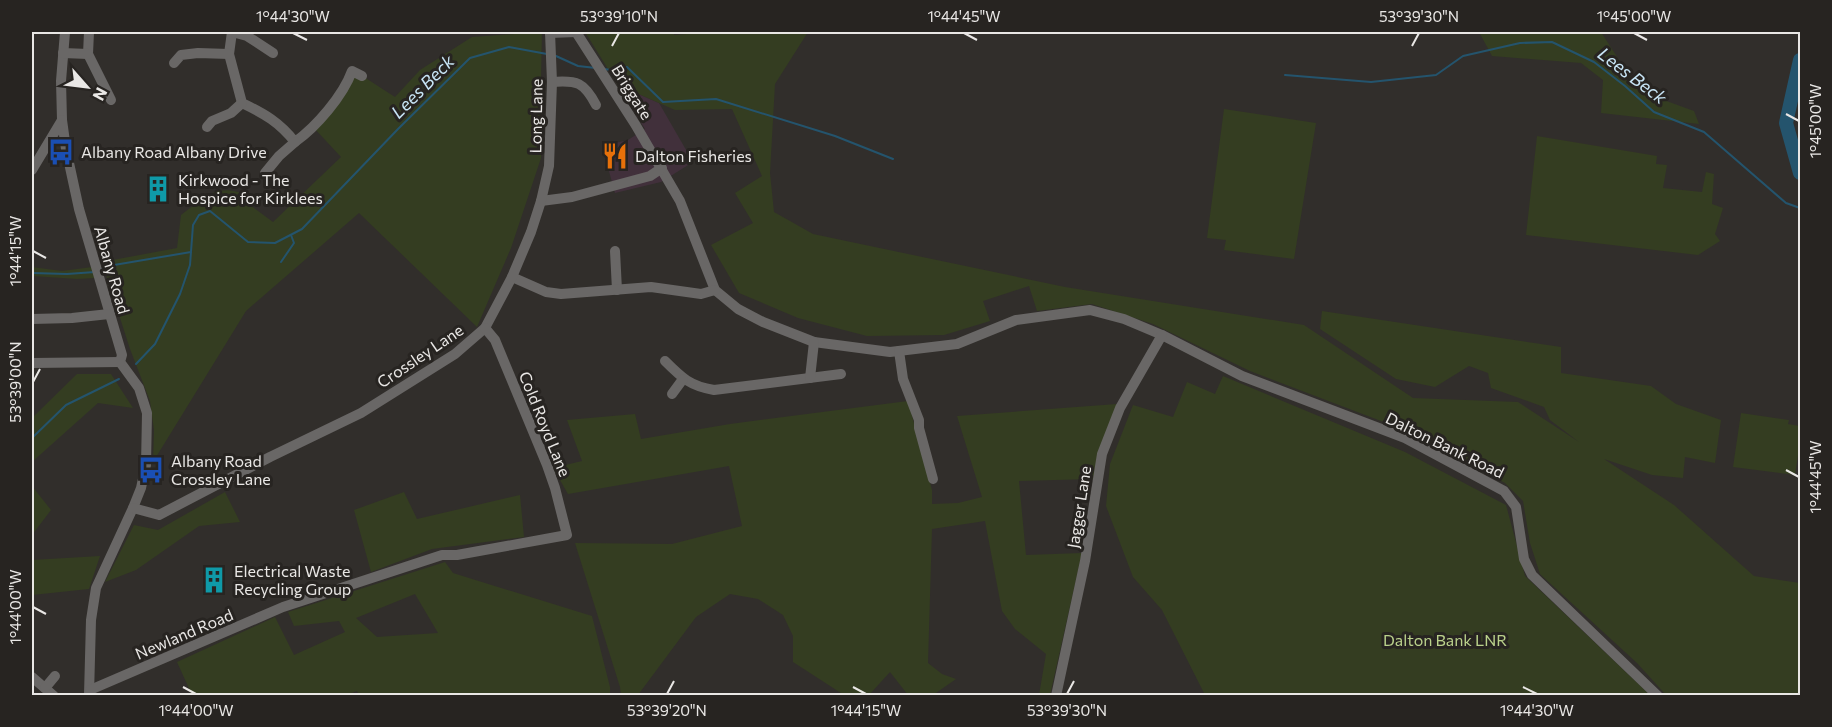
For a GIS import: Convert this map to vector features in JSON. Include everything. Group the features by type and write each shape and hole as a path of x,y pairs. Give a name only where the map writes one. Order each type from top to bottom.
{"street":[{"name":"Albany Road","path":"64,32 62,120 79,209 122,355 120,362 140,388 147,412 146,465 133,508 96,588 91,620 89,693"},
{"path":"88,32 88,54 111,100"},
{"path":"273,53 247,36 232,32 229,54 242,103 271,117 295,142"},
{"name":"Briggate","path":"550,35 576,32 662,168 680,201 715,290"},
{"name":"Long Lane","path":"541,201 549,166 552,82 550,35"},
{"path":"174,63 181,55 198,52 229,54"},
{"path":"63,53 88,54"},
{"path":"265,173 279,156 309,132 333,103 352,72 362,76"},
{"path":"552,82 569,81 581,85 589,92 596,105"},
{"path":"207,127 212,121 231,113 242,103"},
{"path":"32,170 62,120"},
{"path":"541,201 572,197 650,176 662,168"},
{"name":"Crossley Lane","path":"133,508 159,515 361,413 455,354 485,328 512,277 541,201"},
{"path":"615,251 617,290"},
{"path":"512,277 546,292 561,294 651,287 700,294 715,290"},
{"name":"Dalton Bank Road","path":"715,290 738,309 763,322 814,342 890,352 957,344 1016,320 1090,310 1124,319 1162,335 1242,376 1405,438 1504,491 1516,507 1522,533 1524,559 1532,575 1658,696"},
{"path":"32,319 109,314"},
{"name":"Cold Royd Lane","path":"485,328 495,340 547,465 567,535"},
{"name":"Jagger Lane","path":"1056,696 1085,561 1102,454 1120,408 1162,335"},
{"path":"810,378 814,342"},
{"path":"899,351 903,379 919,420 919,428 933,479"},
{"path":"665,361 683,379 700,387 714,390 842,374"},
{"path":"32,363 120,362"},
{"path":"672,394 683,379"},
{"name":"Newland Road","path":"89,693 283,607 442,555 457,555 567,535"},
{"path":"32,677 50,692 55,676"}],"shaded area":[{"path":"618,85 659,103 693,162 661,182 615,193 602,146 628,140 645,129"}],"green space":[{"path":"542,32 541,77 545,88 541,158 511,248 477,327 359,213 246,311 153,462 154,430 150,401 130,349 102,262 177,248 181,215 206,197 221,191 239,192 250,197 250,205 273,222 341,157 314,128 354,74 364,77 395,97 420,70 472,37"},
{"path":"585,32 675,32 674,35 710,32 808,32 775,84 770,173 774,212 813,234 1065,287 1304,325 1413,398 1518,402 1579,442 1550,420 1544,407 1491,388 1488,373 1469,366 1435,387 1396,379 1320,329 1322,311 1561,347 1561,373 1651,386 1676,404 1721,420 1715,463 1685,457 1683,478 1652,475 1604,459 1674,505 1754,576 1800,583 1800,695 1666,695 1637,663 1540,574 1530,543 1523,501 1505,483 1402,429 1250,371 1153,324 1092,304 1037,311 1029,286 983,301 990,321 944,335 867,336 798,318 739,293 711,245 753,223 735,193 762,176 732,109 675,110 618,85"},
{"path":"1479,32 1601,32 1639,91 1694,111 1699,124 1601,113 1603,80 1581,63 1492,56"},
{"path":"1224,109 1316,123 1294,259 1224,250 1226,240 1207,238"},
{"path":"1537,136 1657,156 1656,164 1667,165 1663,188 1702,192 1706,172 1714,174 1712,204 1723,208 1715,234 1720,241 1698,255 1526,235"},
{"path":"32,267 62,271 92,267 95,278 32,276"},
{"path":"77,374 111,374 133,408 98,403 32,462 32,418"},
{"name":"Dalton Bank LNR","path":"1223,376 1405,452 1506,505 1525,576 1650,695 1205,695 1162,610 1133,577 1106,506 1110,464 1133,405 1173,417 1187,382 1215,394"},
{"path":"908,401 932,490 932,504 958,503 982,497 957,416 1117,404 1098,453 1093,479 1019,481 1026,555 1082,553 1050,695 1039,695 1046,654 1015,629 1002,611 985,521 932,529 928,663 942,674 956,679 933,695 908,695 890,672 869,695 844,695 793,662 793,636 783,615 758,599 730,594 696,617 638,695 621,695 575,543 672,544 742,526 729,466 568,494 553,468 582,461 567,420 635,414 641,439 730,424"},
{"path":"1741,413 1789,420 1788,424 1800,426 1795,475 1733,467"},
{"path":"32,486 51,510 32,535"},
{"path":"225,492 240,522 199,526 136,570 105,582 134,525 158,530"},
{"path":"404,492 417,519 520,495 524,537 432,549 371,572 354,510"},
{"path":"100,556 89,589 32,595 32,560"},
{"path":"445,562 453,573 592,616 610,695 359,696 357,691 344,696 192,695 177,662 275,617 294,655 345,632 339,621 294,626 288,612","holes":["415,594 438,633 377,637 356,618"]}],"waterway":[{"name":"Lees Beck","path":"1285,75 1371,82 1436,75 1463,56 1520,43 1552,42 1594,62 1654,112 1704,132 1786,203 1800,208"},
{"name":"Lees Beck","path":"136,364 155,344 180,294 190,265 193,225 199,215 210,211 248,242 275,243 302,229 470,58 509,47 547,54"},
{"name":"Lees Beck","path":"556,56 578,66 596,68"},
{"path":"1800,60 1786,123 1800,173"},
{"name":"Lees Beck","path":"604,69 627,67 663,102 716,99 835,136 893,159"},
{"path":"281,262 294,243 291,235"},
{"path":"100,270 114,265 191,252"},
{"path":"32,273 95,272"},
{"name":"Lees Beck","path":"32,438 66,405 119,379"}],"place":[{"name":"Albany Road Albany Drive","path":"61,152"},
{"name":"Dalton Fisheries","path":"615,156"},
{"name":"Kirkwood - The Hospice for Kirklees","path":"158,189"},
{"name":"Albany Road Crossley Lane","path":"151,470"},
{"name":"Electrical Waste Recycling Group","path":"214,580"}]}
